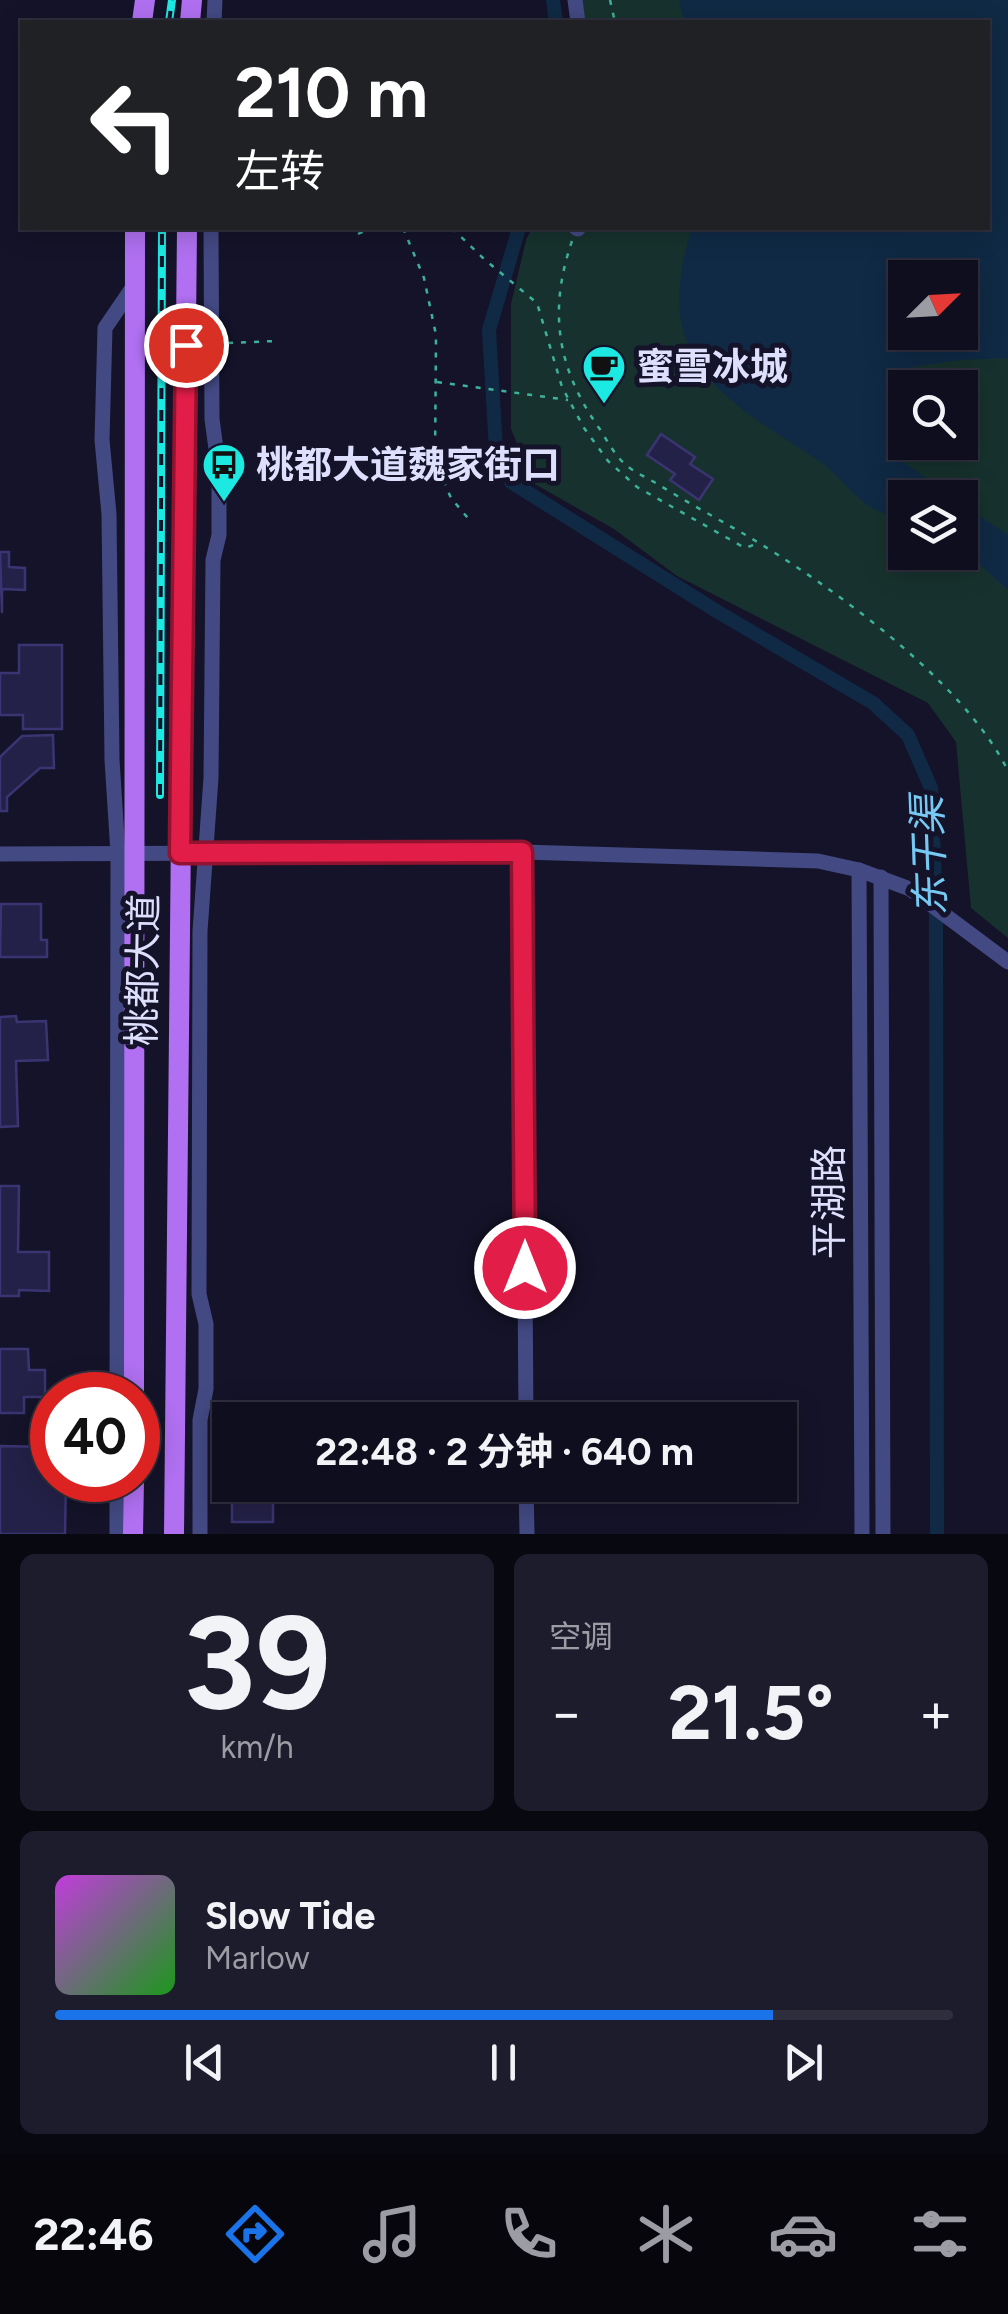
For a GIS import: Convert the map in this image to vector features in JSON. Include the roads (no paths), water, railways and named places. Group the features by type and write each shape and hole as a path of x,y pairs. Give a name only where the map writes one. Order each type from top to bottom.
{"main road":[{"name":"桃都大道","path":"134,1372 126,853 135,230"},
{"name":"桃都大道","path":"174,1534 176,980 187,230"},
{"path":"134,1502 134,1534"}],"street":[{"path":"200,1534 200,1420 206,1389 206,1324 200,1294 200,931 212,778 213,560 219,519 219,471 212,419 211,230"},
{"path":"118,1372 126,853 112,760 108,514 102,421 105,328 135,284"},
{"path":"0,854 522,852 818,861 859,870 910,889 1008,962"},
{"path":"522,852 526,1402"},
{"name":"平湖路","path":"859,870 862,1534"},
{"name":"平湖路","path":"880,877 883,1534"},
{"path":"117,1502 117,1534"},
{"path":"526,1502 526,1534"}],"water":[{"path":"679,0 1008,0 1008,358 888,370 888,460 901,460 929,480 888,480 888,514 861,500 826,466 724,394 702,370 687,343 680,311 681,273 692,230 990,230 990,20 684,20"},
{"path":"978,515 1008,535 1008,590 978,563"}],"waterway":[{"name":"东干渠","path":"553,0 556,20"},
{"name":"东干渠","path":"518,230 489,330 496,450 511,482 718,612 873,703 908,735 931,788 936,906 937,1534"}],"railway":[{"path":"169,20 172,0"},
{"path":"160,795 162,230"}],"place":[{"name":"蜜雪冰城","path":"604,405"},
{"name":"桃都大道魏家街口","path":"224,503"}]}
